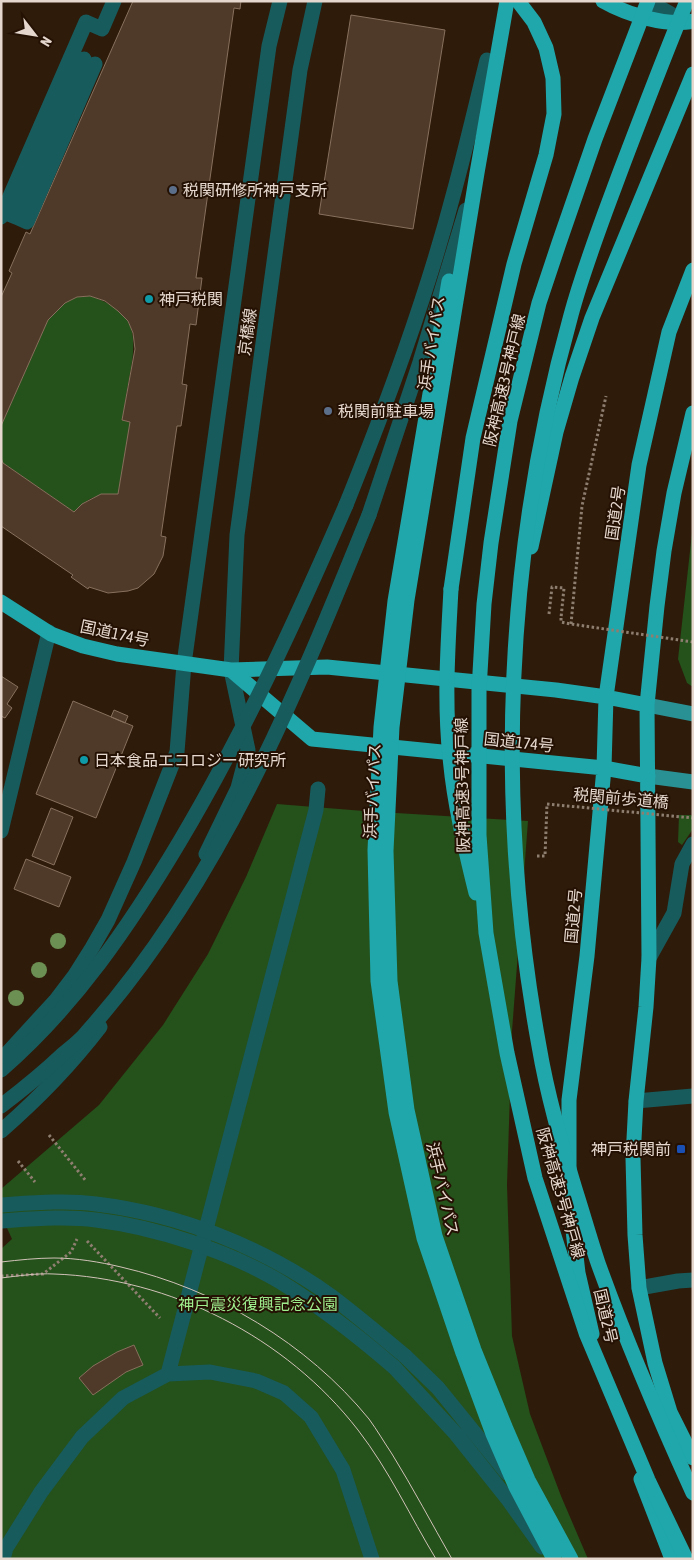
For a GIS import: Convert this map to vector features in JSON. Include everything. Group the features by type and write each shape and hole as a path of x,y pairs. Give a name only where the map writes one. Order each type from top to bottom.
{"highway":[{"name":"浜手バイパス","path":"497,1 396,601 381,727 375,850 378,981 396,1112 424,1238 493,1434 516,1487 552,1559"},
{"name":"浜手バイパス","path":"508,1 477,173 407,600 392,727 386,851 390,981 407,1110 435,1236 474,1350 506,1429 528,1480 570,1559"},
{"path":"486,933 462,834 450,758 446,680 451,589 474,438 514,264 546,156 554,114 553,78 546,48 534,22 518,1"},
{"path":"603,1 637,15 662,22 691,22"},
{"name":"阪神高速3号神戸線","path":"647,1 595,139 539,303 510,421 491,543 484,604 478,690 479,835 486,933 507,1053 535,1178 586,1334 648,1480 686,1559"},
{"name":"阪神高速3号神戸線","path":"686,1 597,235 572,312 544,427 525,546 519,606 513,695 513,835 521,928 539,1049 563,1147 597,1261 641,1375 693,1493"},
{"path":"519,606 545,480 572,377 598,302 693,74"},
{"name":"国道2号","path":"672,1559 630,1451 597,1353 578,1273 569,1196 569,1100 587,956 604,768 606,697 639,465 668,332 693,270"},
{"path":"693,413 674,493 664,550 647,705 649,958 636,1100 633,1158 633,1192 639,1288 655,1363 670,1412 693,1458"},
{"name":"国道174号","path":"1,602 49,632 100,651 232,670 327,667 556,690 647,705"},
{"name":"国道174号","path":"232,670 312,740 604,768 648,776"}],"main road":[{"path":"647,705 693,714"},
{"path":"648,776 693,782"}],"street":[{"path":"90,62 27,222 7,216 86,22 102,28 114,1"},
{"name":"京橋線","path":"1,1060 36,1024 66,988 108,920 134,862 177,752 184,664 269,46 280,1"},
{"name":"京橋線","path":"1,1131 31,1105 73,1061 109,1015 170,918 209,847 238,788 248,750 232,670 237,535 300,70 315,1"},
{"path":"647,1 691,22"},
{"path":"1,1070 22,1053 60,1012 96,969 127,925 164,869 204,800 269,678 346,505 398,368 454,193 487,60"},
{"path":"1,1106 49,1067 86,1033 136,972 184,904 217,850 245,796 300,681 368,514 420,362 477,173"},
{"path":"1,831 49,632"},
{"path":"168,1374 316,810 318,789"},
{"path":"649,958 674,913 682,864 693,844"},
{"path":"636,1100 693,1096"},
{"path":"1,1205 39,1202 96,1204 150,1214 192,1226 242,1244 286,1267 329,1295 367,1324 405,1356 438,1388 517,1485 570,1559"},
{"path":"1,1221 38,1218 95,1220 144,1230 188,1242 238,1260 278,1280 320,1307 394,1367 456,1434 552,1559"},
{"path":"639,1288 693,1280"},
{"path":"3,1559 6,1548 41,1492 82,1437 123,1398 168,1374 210,1372 256,1382 284,1393 311,1416 343,1470 372,1559"}],"path":[{"path":"570,624 582,506 606,396"},
{"path":"549,614 552,587 564,588 561,622 693,642"},
{"name":"税関前歩道橋","path":"545,856 547,804 693,818"},
{"path":"18,1161 36,1183"},
{"path":"86,1240 178,1337"}],"green space":[{"path":"90,296 116,308 130,324 133,346 132,359 122,420 130,422 118,494 94,497 74,512 3,463 1,458 1,426 48,320 65,303 77,297"},
{"path":"693,524 693,687 687,683 678,659"},
{"name":"神戸震災復興記念公園","path":"277,804 528,821 512,1031 507,1185 512,1336 530,1414 561,1496 588,1559 1,1559 1,1249 12,1239 1,1215 1,1189 99,1105 163,1025 208,954 246,877"},
{"path":"679,815 693,815 693,829 682,845 678,842"}],"building":[{"name":"神戸税関","path":"133,1 241,1 240,9 234,8 196,278 202,278 196,325 190,324 182,384 187,385 181,426 177,426 161,536 166,537 163,556 154,574 138,588 108,593 89,587 88,589 71,577 73,575 1,526 1,458 3,463 74,512 82,504 101,494 118,494 130,422 122,420 135,349 133,333 128,321 105,301 90,296 77,297 65,303 48,320 1,426 1,297 12,273 9,271 26,232 30,234"},
{"path":"351,15 445,30 413,229 319,214"},
{"path":"1,676 18,687 7,704 12,708 5,718 1,716"},
{"name":"日本食品エコロジー研究所","path":"73,701 133,726 96,818 36,794"},
{"path":"114,710 128,716 125,723 111,717"},
{"path":"51,808 73,817 54,865 32,856"},
{"path":"26,859 71,877 59,907 14,889"},
{"path":"134,1345 143,1365 126,1372 93,1395 79,1378 93,1366 117,1352"}],"tram line":[{"path":"1,1262 62,1258 105,1263 121,1267 191,1289 225,1305 288,1343 317,1366 369,1419 400,1467 452,1559"},
{"path":"1,1278 34,1274 54,1274 97,1278 140,1287 182,1301 222,1319 261,1341 296,1367 329,1397 358,1430 389,1477 436,1559"}],"place":[{"name":"税関研修所神戸支所","path":"173,190"},
{"name":"神戸税関","path":"149,299"},
{"name":"税関前駐車場","path":"328,411"},
{"name":"日本食品エコロジー研究所","path":"84,760"},
{"name":"神戸税関前","path":"681,1149"}]}
